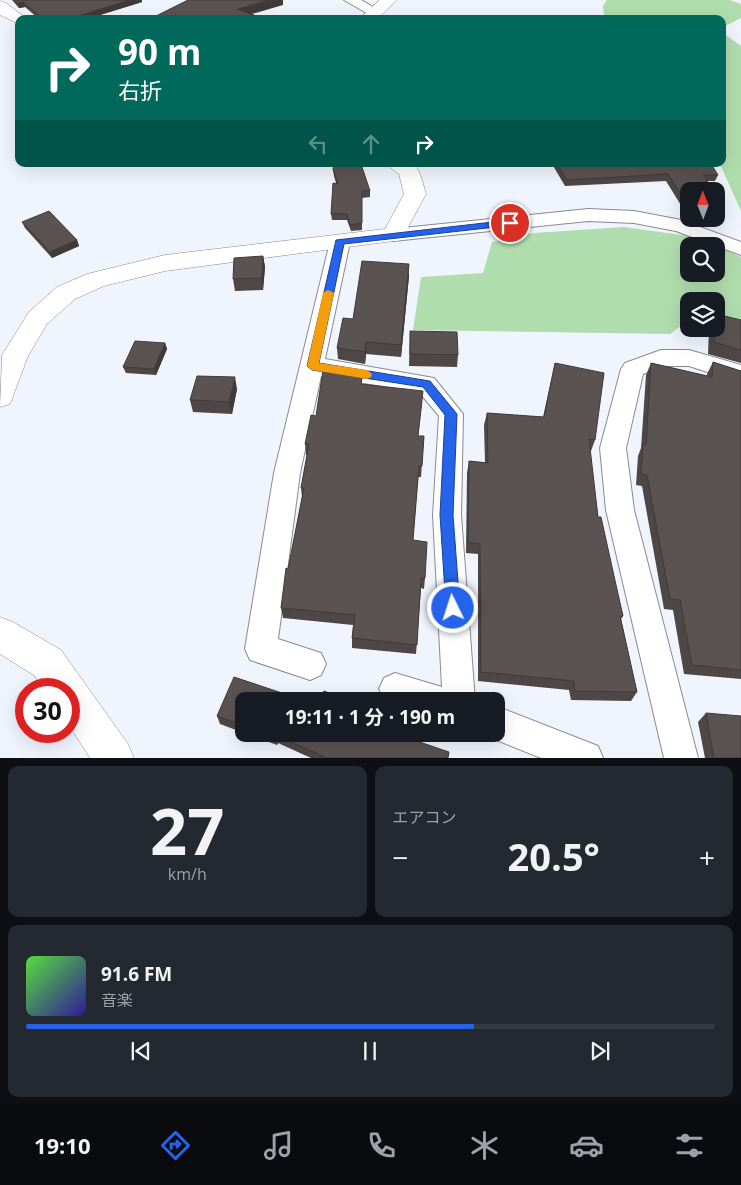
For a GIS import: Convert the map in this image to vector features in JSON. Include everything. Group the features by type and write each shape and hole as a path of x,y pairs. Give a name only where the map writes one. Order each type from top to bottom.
{"street":[{"path":"351,0 370,15"},
{"path":"372,15 389,0"},
{"path":"0,6 15,17"},
{"path":"393,235 415,194 409,171 403,167"},
{"path":"0,396 15,355 38,318 66,293 96,280 164,263 393,235 588,215 625,216 681,226 741,249"},
{"path":"310,664 261,649 287,473 340,242"},
{"path":"681,758 620,510 613,448 633,369 661,358 689,358 741,374"},
{"path":"312,366 426,384 451,414 446,515 458,692"},
{"path":"0,634 48,663 58,678"},
{"path":"395,689 405,692"},
{"path":"80,708 114,758"},
{"path":"505,726 586,758"}],"green space":[{"path":"607,0 730,0 741,4 741,18 726,26 726,15 604,15 603,6"},
{"path":"726,35 741,46 741,211 721,167 726,167"},
{"path":"624,227 696,237 680,237 680,282 725,282 725,250 741,257 741,327 725,323 725,292 680,292 680,327 670,334 413,330 421,277 483,273 492,242 534,233"}],"building":[{"path":"15,0 130,0 82,15 38,15 23,2 18,3"},
{"path":"188,0 269,0 237,9 254,15 158,15"},
{"path":"333,167 362,167 370,191 362,191 362,223 350,225 347,214 331,214 333,183 338,184"},
{"path":"559,167 713,167 718,175 703,175 708,182 680,182 680,192 668,174 567,180"},
{"path":"49,211 77,240 50,252 22,222"},
{"path":"263,256 262,278 233,279 234,258"},
{"path":"362,261 409,264 401,345 366,342 365,352 337,348 343,318 353,319"},
{"path":"725,316 741,320 741,350 714,342 714,337 725,337"},
{"path":"410,331 457,332 458,355 410,354"},
{"path":"135,341 165,343 154,369 123,367"},
{"path":"713,362 741,371 741,670 692,665 680,600 670,599 647,475 641,474 643,444 646,445 651,363 712,377"},
{"path":"555,363 604,373 595,440 589,439 598,517 601,517 623,616 620,616 637,692 575,691 574,681 481,672 480,544 468,542 469,461 488,463 487,413 544,417"},
{"path":"334,368 363,373 361,384 423,391 418,436 424,436 422,466 419,466 413,540 427,542 425,578 421,578 417,645 352,638 355,615 281,608 286,568 288,569 304,488 301,488 309,444 305,444 311,415 316,416 323,370 333,370"},
{"path":"197,376 235,377 229,402 190,400"},
{"path":"234,677 279,692 235,692 235,723 217,716"},
{"path":"706,713 741,716 741,758 714,758"},
{"path":"291,742 420,742 449,752 448,758 327,758"}],"slow traffic":[{"path":"328,293 312,366 367,374"}],"route":[{"path":"453,608 446,515 451,414 426,384 312,366 340,242 510,223"}]}
